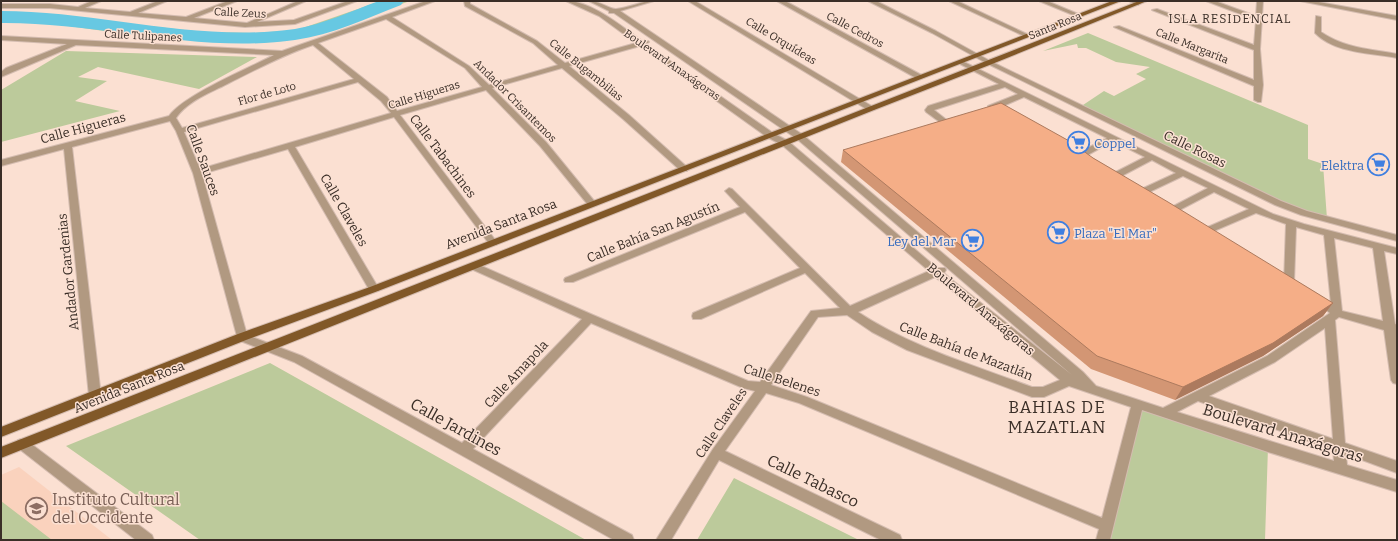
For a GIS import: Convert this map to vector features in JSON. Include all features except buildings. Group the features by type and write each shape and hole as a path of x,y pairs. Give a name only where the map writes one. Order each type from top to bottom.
{"main road":[{"name":"Avenida Santa Rosa","path":"1,432 242,337 374,289 1118,1"},
{"name":"Santa Rosa","path":"973,69 990,64 1138,2"},
{"name":"Avenida Santa Rosa","path":"1,453 870,108 973,69"}],"street":[{"path":"8,6 24,1"},
{"path":"77,8 98,1"},
{"path":"129,13 164,1"},
{"path":"186,19 234,1"},
{"path":"245,25 303,1"},
{"name":"Calle Zeus","path":"1,6 50,6 77,8 245,25 296,22 354,1"},
{"name":"Calle Sauces","path":"242,337 197,173 180,131 172,118 180,109 195,98 283,53 432,1"},
{"name":"Calle Bugambilias","path":"467,1 467,5 535,42 564,65 684,169"},
{"name":"Boulevard Anaxágoras","path":"569,1 601,15 643,43 770,135"},
{"name":"Boulevard Anaxágoras","path":"592,1 615,11 788,128"},
{"path":"601,15 652,1"},
{"name":"Calle Orquídeas","path":"691,1 859,101"},
{"name":"Calle Cedros","path":"780,1 921,77"},
{"path":"872,1 990,64"},
{"path":"952,1 1028,36"},
{"path":"1042,1 1080,16"},
{"path":"1210,1 1259,19"},
{"path":"1258,100 1260,1"},
{"path":"1303,1 1397,18"},
{"path":"1155,10 1258,50"},
{"name":"Andador Crisantemos","path":"387,17 460,62 543,144 592,204"},
{"path":"1318,17 1318,33 1323,37 1354,48 1397,56"},
{"name":"Calle Margarita","path":"1117,27 1259,85"},
{"name":"Calle Tulipanes","path":"1,38 201,50 283,53"},
{"name":"Calle Higueras","path":"197,173 564,65 658,39"},
{"name":"Calle Tabachines","path":"313,42 384,99 493,243"},
{"path":"1,76 5,70 77,43"},
{"path":"960,62 1257,209 1291,223 1397,251"},
{"name":"Calle Rosas","path":"990,64 1284,206 1304,213 1397,238"},
{"name":"Flor de Loto","path":"180,131 361,79"},
{"path":"963,120 957,123 946,122 929,110 931,108 1005,85"},
{"path":"984,112 1024,94"},
{"path":"859,101 870,108"},
{"name":"Calle Higueras","path":"1,163 172,118"},
{"path":"788,128 800,137"},
{"path":"770,135 785,143"},
{"name":"Boulevard Anaxágoras","path":"800,137 1079,376 1091,388"},
{"path":"1092,167 1084,162 1079,156 1113,138"},
{"name":"Boulevard Anaxágoras","path":"785,143 1070,382 1137,405 1164,412 1397,486"},
{"name":"Andador Gardenias","path":"68,145 95,396"},
{"name":"Calle Claveles","path":"290,145 374,289"},
{"path":"1111,178 1152,157"},
{"path":"1150,201 1134,192 1183,173"},
{"path":"1180,219 1165,210 1215,188"},
{"name":"Calle Bahía de Mazatlán","path":"729,191 849,311 882,332 911,347 1032,392 1044,392 1070,382 1079,376"},
{"name":"Calle Bahía San Agustín","path":"569,280 747,208"},
{"path":"1217,240 1201,231 1257,209"},
{"path":"1289,283 1291,223"},
{"path":"1329,233 1341,469"},
{"path":"1378,246 1393,328 1397,380"},
{"name":"Calle Belenes","path":"473,266 589,318 747,385 762,387 803,400 1106,526"},
{"name":"Calle Claveles","path":"663,540 717,453 762,387 815,314 849,311 950,266"},
{"path":"697,316 806,269"},
{"path":"1313,298 1334,316 1393,328"},
{"path":"1164,412 1271,359 1334,316"},
{"name":"Calle Amapola","path":"464,450 589,318"},
{"path":"242,337 268,347"},
{"name":"Calle Jardines","path":"268,347 298,359 627,540"},
{"path":"1197,396 1397,467"},
{"path":"1103,540 1137,405"},
{"path":"22,444 147,540"},
{"name":"Calle Tabasco","path":"717,453 895,540"}],"shaded area":[{"name":"Instituto Cultural del Occidente","path":"19,467 112,540 1,540 1,475"}],"green space":[{"path":"381,1 410,1 311,36 283,41 257,43 104,31 19,19 1,19 1,13 39,14 203,32 255,33 297,30"},
{"path":"1088,33 1308,125 1308,159 1323,164 1327,219 1304,213 1080,107 1104,91 1114,96 1146,79 1136,74 1150,67 1116,62 1086,48 1078,48 1077,44 1043,51"},
{"path":"66,51 257,57 199,89 98,67 78,77 107,81 75,101 120,111 1,142 1,90"},
{"path":"270,363 586,540 200,540 66,446"},
{"path":"1137,405 1268,447 1265,540 1103,540"},
{"path":"734,478 859,540 697,540"},
{"path":"1,501 52,540 1,540"}],"waterway":[{"path":"1,17 52,19 193,35 260,37 282,36 311,31 340,22 395,1"}],"place":[{"name":"Coppel","path":"1079,143"},
{"name":"Elektra","path":"1379,165"},
{"name":"Plaza \"El Mar\"","path":"1059,233"},
{"name":"Ley del Mar","path":"972,241"},
{"name":"Instituto Cultural del Occidente","path":"36,508"}],"district":[{"name":"ISLA RESIDENCIAL","path":"1230,19"},
{"name":"BAHIAS DE MAZATLAN","path":"1057,417"}]}
